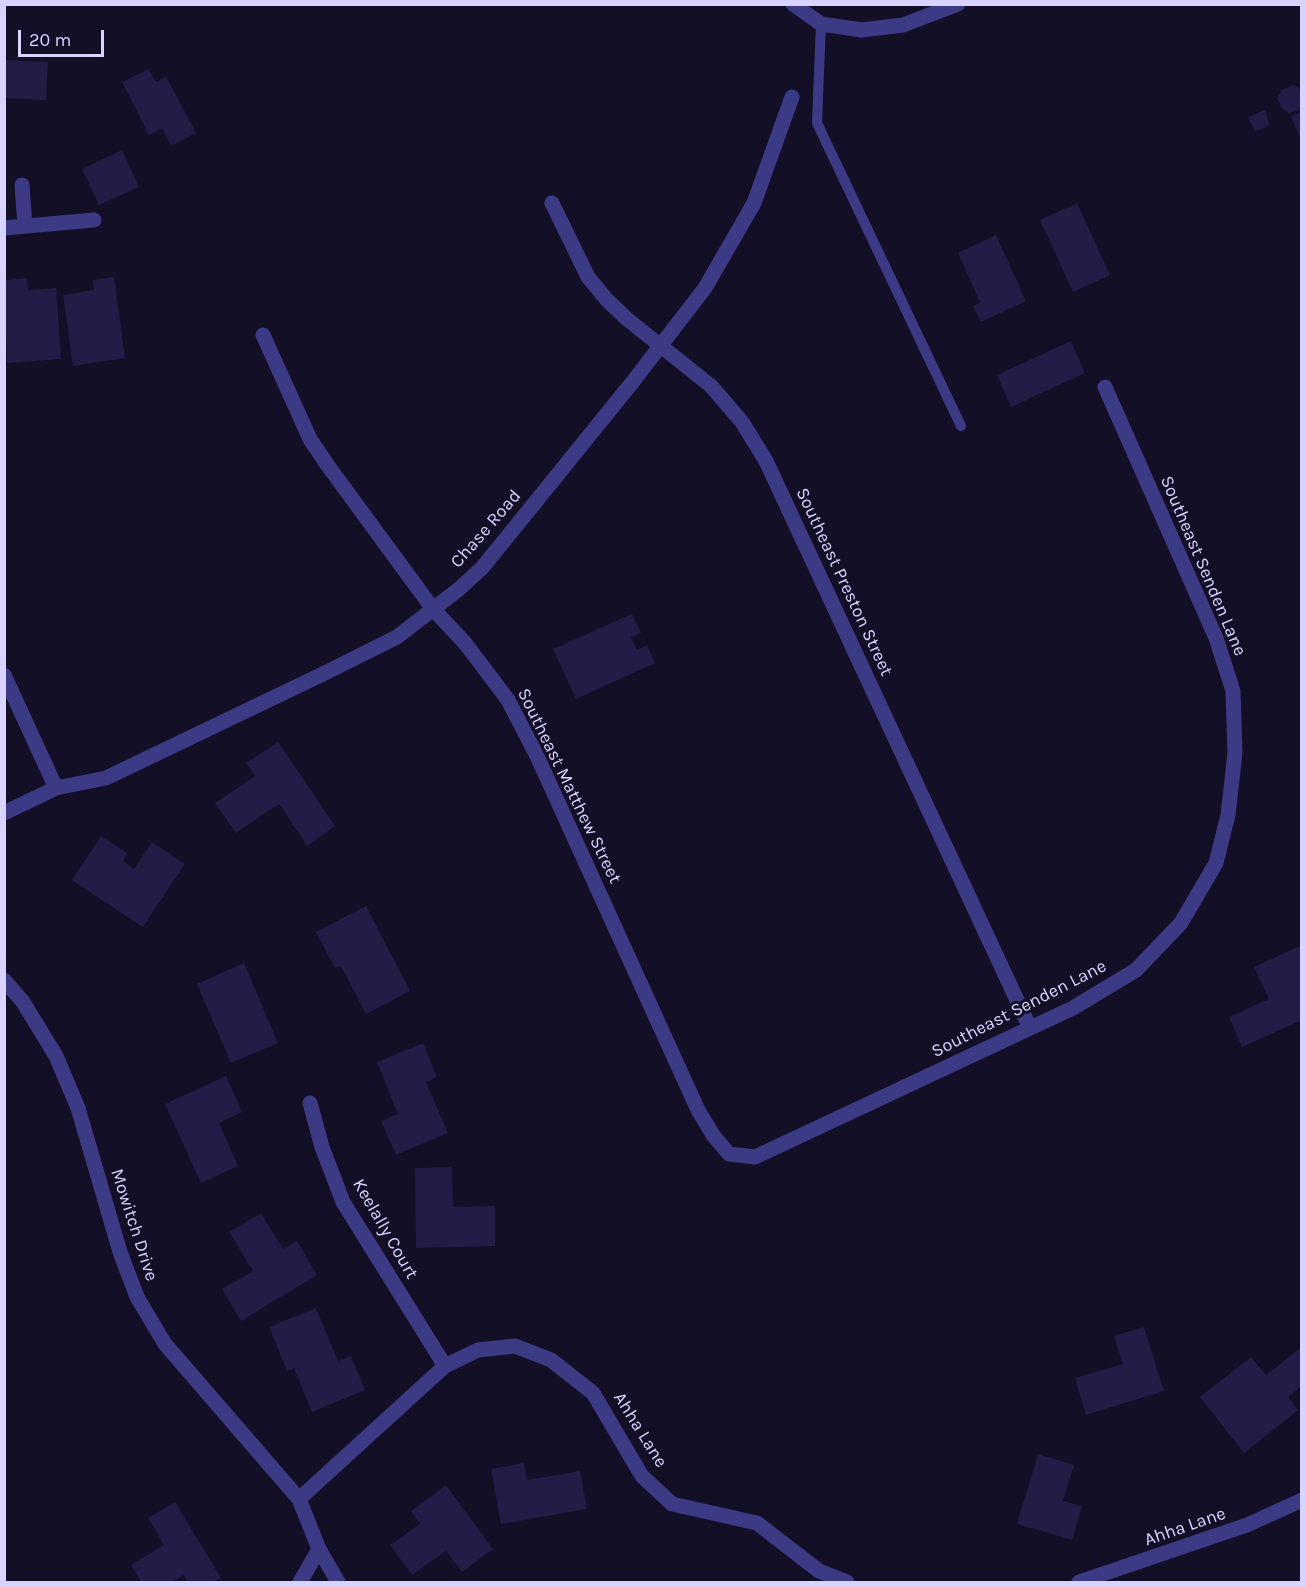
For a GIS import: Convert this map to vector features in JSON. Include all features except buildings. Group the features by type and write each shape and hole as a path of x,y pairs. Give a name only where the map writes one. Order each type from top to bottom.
{"street":[{"path":"793,4 821,24 862,30 903,25 958,4"},
{"name":"Chase Road","path":"4,813 56,788 106,778 397,637 482,568 705,288 754,203 792,97"},
{"path":"22,185 25,226"},
{"name":"Southeast Preston Street","path":"552,203 588,277 627,319 711,386 742,422 766,461 1030,1028"},
{"path":"4,228 94,220"},
{"name":"Southeast Matthew Street","path":"263,335 310,439 434,609 465,644 508,700 537,756 698,1110 713,1135 729,1154"},
{"name":"Southeast Senden Lane","path":"729,1154 755,1157 1073,1008 1136,970 1181,923 1216,863 1228,815 1235,753 1233,690 1216,638 1105,387"},
{"path":"4,675 56,788"},
{"name":"Mowitch Drive","path":"4,980 23,1002 56,1056 78,1108 120,1252 137,1297 165,1344 299,1499 319,1549 338,1582"},
{"name":"Keelally Court","path":"310,1102 322,1147 343,1202 445,1366"},
{"name":"Ahha Lane","path":"299,1499 445,1366 478,1350 515,1346 551,1360 593,1393 642,1476 672,1504 757,1523 819,1571 847,1582"},
{"name":"Ahha Lane","path":"1079,1582 1247,1526 1302,1500"},
{"path":"300,1582 319,1549"}],"lane":[{"path":"821,24 817,123 961,426"}]}
